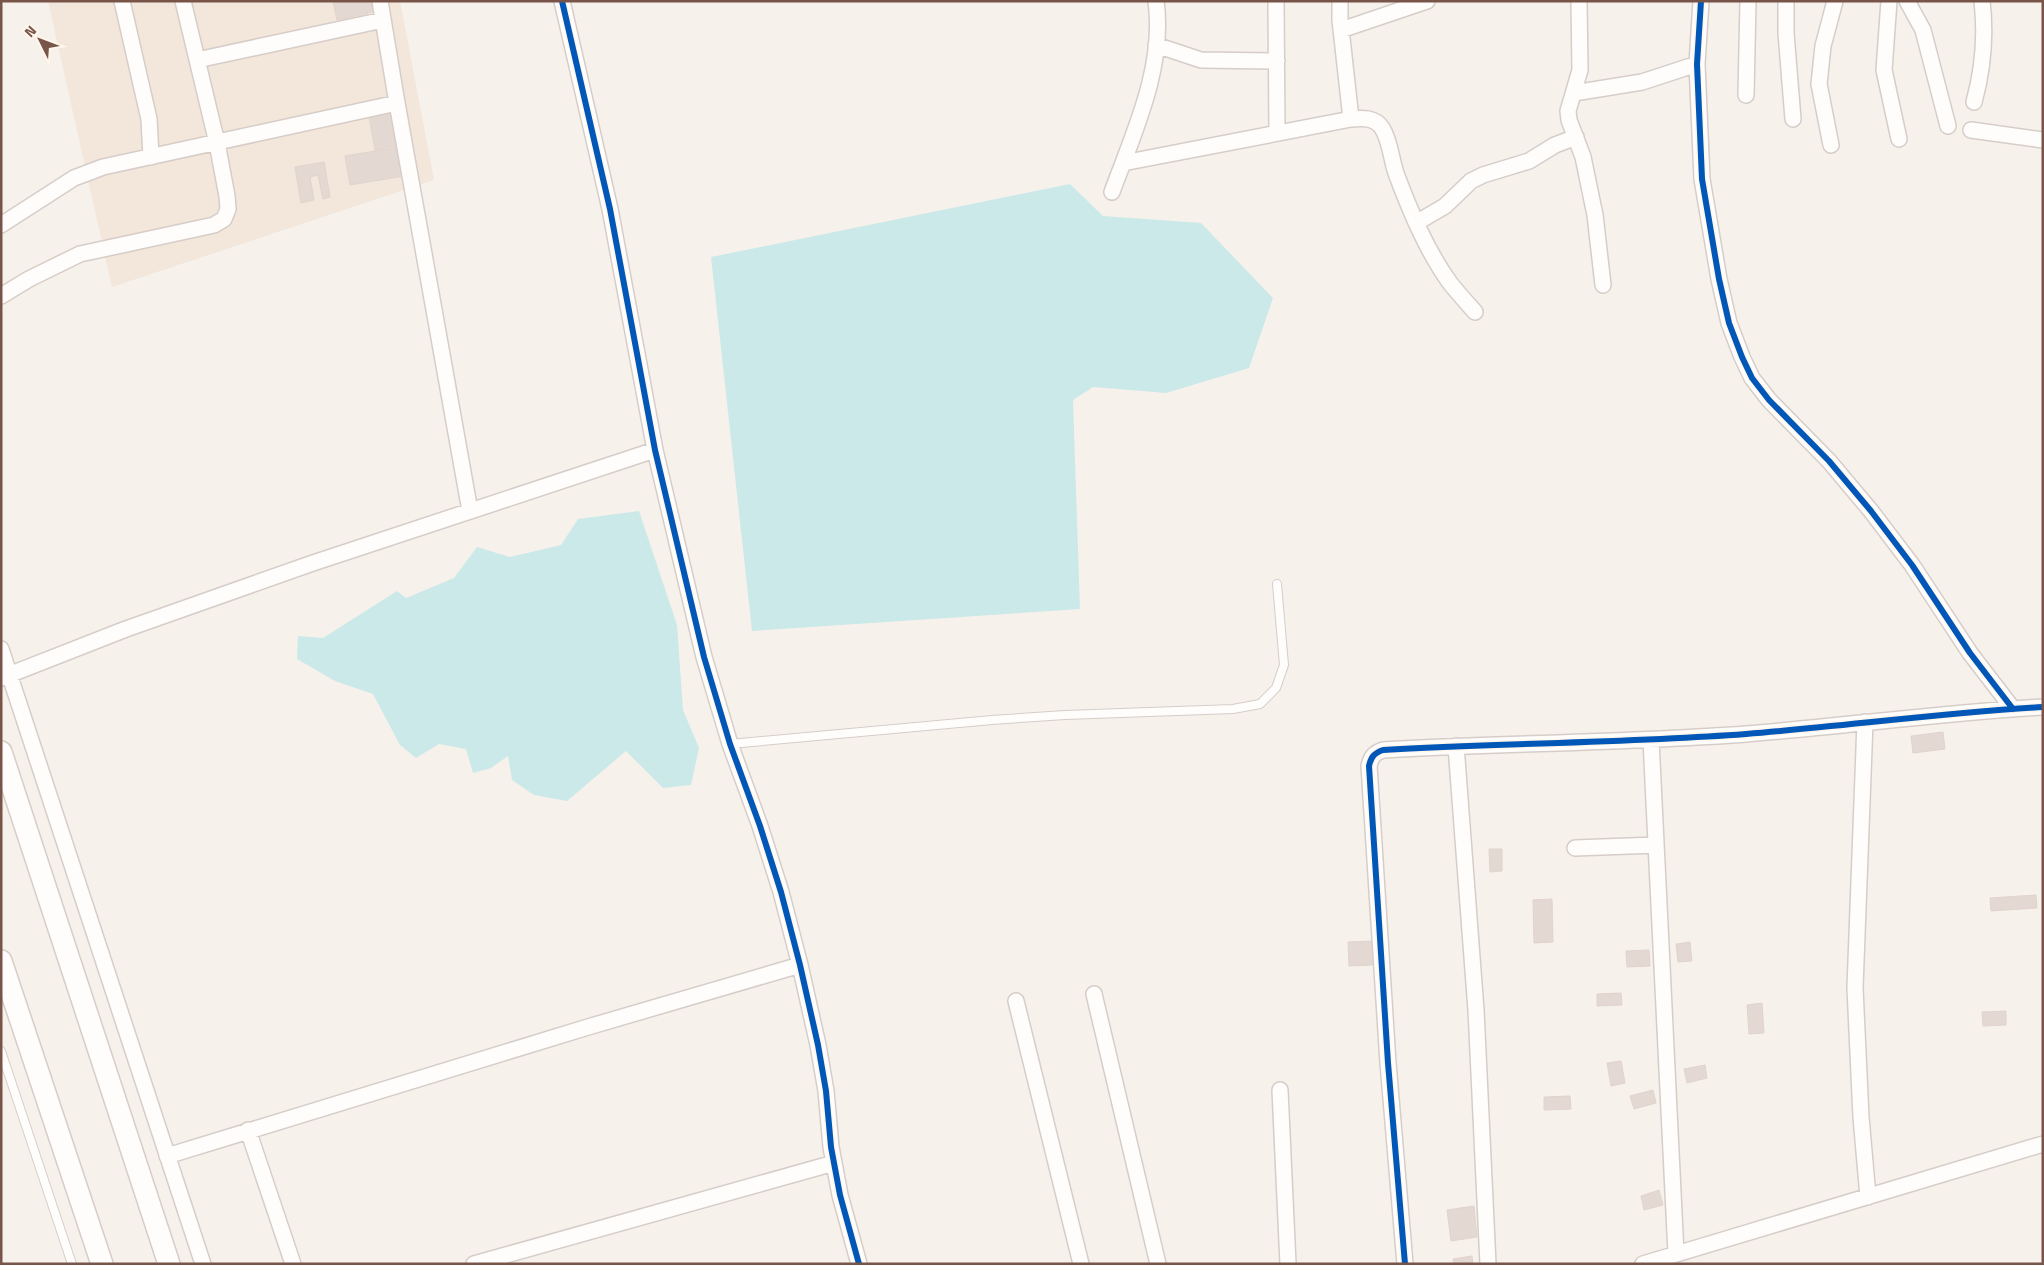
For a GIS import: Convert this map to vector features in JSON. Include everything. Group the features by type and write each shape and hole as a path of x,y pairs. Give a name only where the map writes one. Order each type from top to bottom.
{"street":[{"path":"122,1 149,119 151,156"},
{"path":"1,296 37,275 80,254 214,225 224,220 228,209 227,196 217,143 183,1"},
{"path":"380,1 470,511"},
{"path":"562,1 610,209 655,450 704,656 730,744 760,826 781,892 800,965 820,1054 834,1163 840,1194 859,1264"},
{"path":"1112,192 1147,92 1156,45 1156,1"},
{"path":"1276,1 1278,133"},
{"path":"1340,1 1341,30 1351,118"},
{"path":"1341,30 1428,1"},
{"path":"1578,1 1580,70 1568,111 1583,156 1595,215 1603,285"},
{"path":"1701,1 1697,64 1702,179 1710,232 1729,324 1752,378 1769,400 1830,461 1871,511 1912,564 1970,653 2013,709"},
{"path":"1746,95 1748,1"},
{"path":"1786,1 1786,33 1793,119"},
{"path":"1831,144 1820,84 1823,46 1834,1"},
{"path":"1889,1 1884,70 1899,139"},
{"path":"1907,1 1923,30 1948,126"},
{"path":"1974,102 1981,76 1983,44 1982,1"},
{"path":"197,60 384,20"},
{"path":"1156,45 1201,60 1276,62"},
{"path":"1574,93 1642,82 1697,64"},
{"path":"1,225 74,178 103,167 397,104"},
{"path":"1123,163 1351,118 1364,118 1375,121 1382,127 1387,139 1396,174 1416,223 1446,277 1475,312"},
{"path":"1971,130 2043,140"},
{"path":"1416,223 1438,211 1471,181 1483,175 1529,161 1555,146 1576,137"},
{"path":"6,676 145,623 313,563 655,450"},
{"path":"1,649 6,676 203,1264"},
{"path":"1405,1264 1388,1063 1369,766 1371,758 1377,752 1456,746 1651,740 1746,734 2043,707"},
{"path":"1865,722 1855,988 1861,1117 1868,1196"},
{"path":"1651,740 1676,1254"},
{"path":"1456,746 1476,1010 1488,1264"},
{"path":"1,752 169,1264"},
{"path":"1575,848 1656,845"},
{"path":"1,961 102,1264"},
{"path":"167,1156 588,1027 800,965"},
{"path":"1094,994 1158,1264"},
{"path":"1016,1001 1081,1264"},
{"path":"1280,1090 1288,1264"},
{"path":"248,1130 293,1264"},
{"path":"1643,1264 2043,1144"},
{"path":"474,1264 834,1163"}],"lane":[{"path":"730,744 992,720 1065,715 1233,709 1260,704 1276,688 1284,664 1277,584"},
{"path":"1,1051 72,1264"}],"shaded area":[{"path":"48,1 400,1 434,180 112,287"}],"water":[{"path":"1070,184 1103,216 1201,223 1273,298 1249,368 1166,393 1093,387 1073,400 1080,609 752,631 711,257"},
{"path":"639,511 677,625 683,710 699,748 691,785 663,788 626,751 567,801 534,795 512,780 508,756 491,768 473,773 466,749 439,744 416,758 400,745 373,694 335,681 297,659 298,636 323,638 397,591 406,598 454,578 477,547 510,557 561,545 578,519"}],"building":[{"path":"333,1 374,1 376,11 337,20"},
{"path":"393,112 399,145 375,150 369,116"},
{"path":"399,147 404,176 350,185 345,156"},
{"path":"324,162 330,197 323,199 318,175 310,177 314,200 301,203 295,167"},
{"path":"1943,732 1945,749 1913,753 1911,736"},
{"path":"1489,849 1502,849 1502,871 1490,872"},
{"path":"2036,895 2037,908 1991,911 1990,898"},
{"path":"1552,899 1553,942 1534,943 1533,900"},
{"path":"1372,941 1373,965 1349,966 1348,942"},
{"path":"1690,942 1692,961 1678,962 1676,944"},
{"path":"1649,950 1650,966 1627,967 1626,951"},
{"path":"1621,993 1622,1005 1597,1006 1597,994"},
{"path":"1762,1003 1764,1033 1749,1034 1747,1005"},
{"path":"2006,1011 2006,1025 1983,1026 1982,1012"},
{"path":"1621,1061 1625,1083 1611,1086 1607,1063"},
{"path":"1705,1065 1707,1078 1687,1083 1684,1069"},
{"path":"1653,1090 1656,1103 1634,1109 1630,1096"},
{"path":"1570,1096 1571,1109 1544,1110 1544,1097"},
{"path":"1659,1190 1663,1205 1644,1210 1641,1196"},
{"path":"1474,1206 1477,1237 1451,1241 1447,1210"},
{"path":"1472,1256 1473,1264 1454,1264 1453,1259"}],"cycle path":[{"path":"562,1 610,209 655,450 704,657 730,744 760,826 781,892 800,965 818,1045 826,1091 831,1147 840,1195 859,1264"},
{"path":"1701,1 1697,64 1702,179 1719,279 1729,323 1742,357 1752,378 1769,400 1829,461 1871,511 1912,565 1970,653 2013,709"},
{"path":"1405,1264 1388,1063 1369,766 1375,754 1383,750 1746,734 2043,707"}]}
